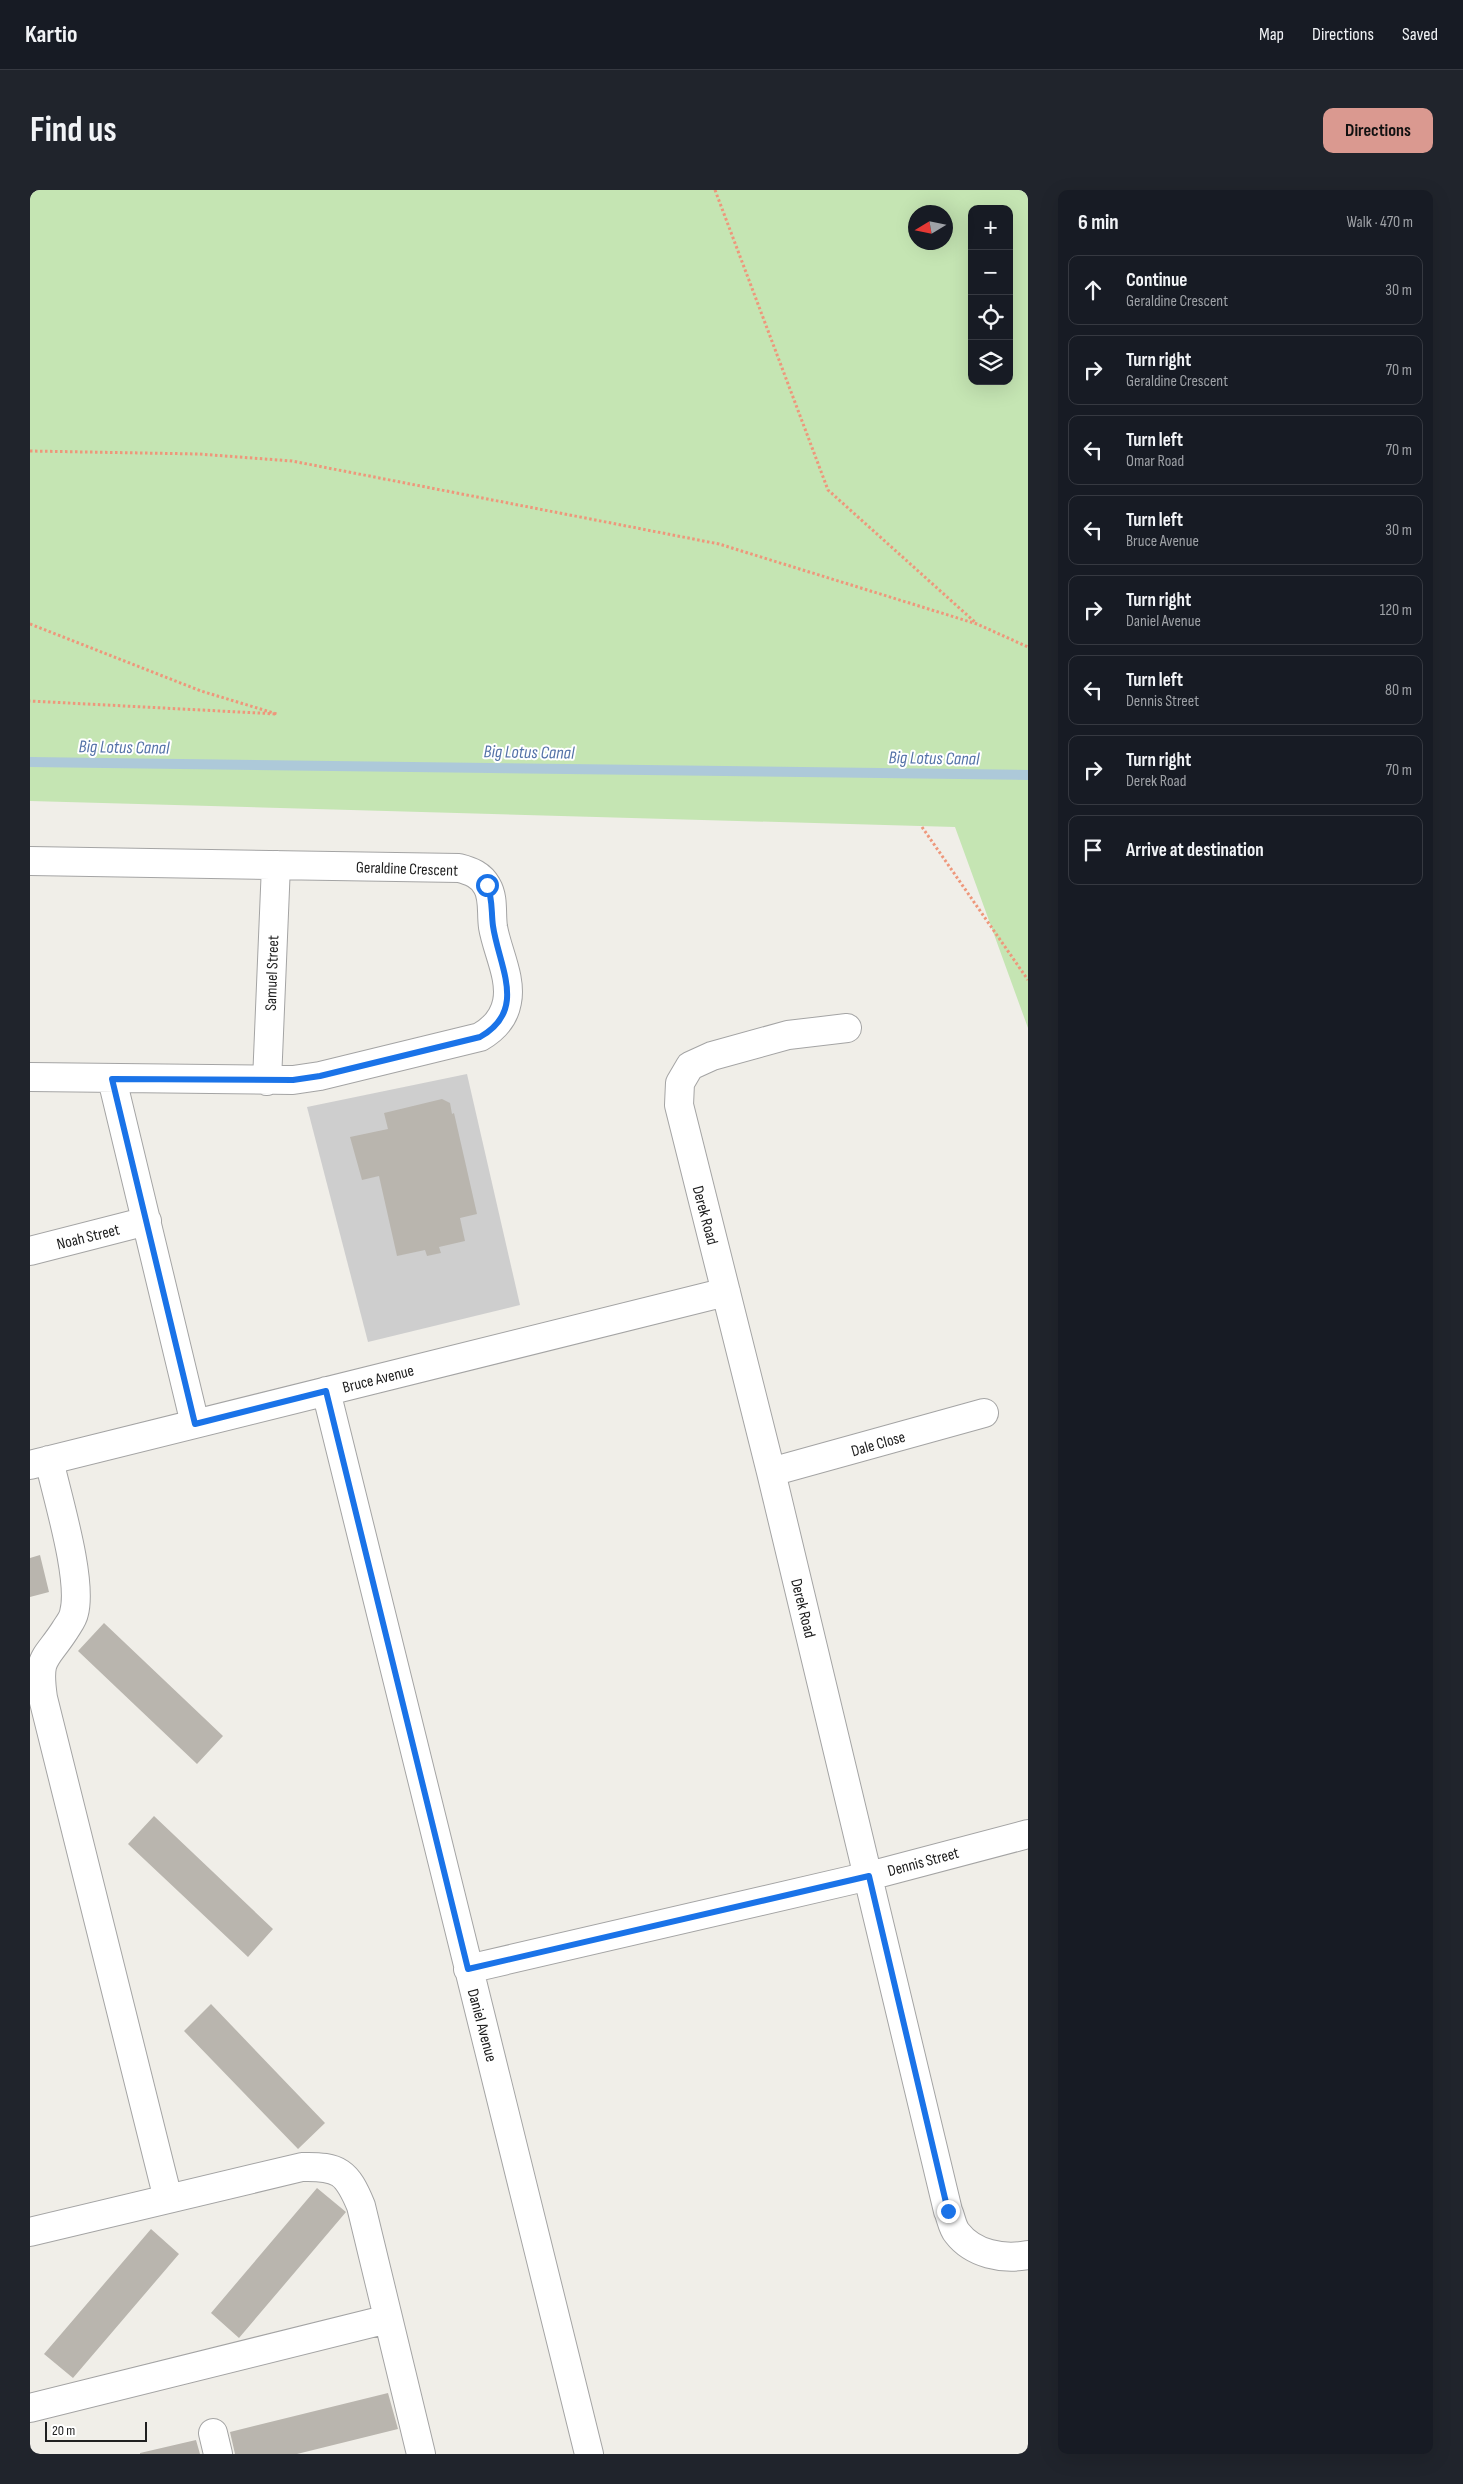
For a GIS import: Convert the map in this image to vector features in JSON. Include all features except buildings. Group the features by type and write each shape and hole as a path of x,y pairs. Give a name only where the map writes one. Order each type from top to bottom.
{"street":[{"name":"Geraldine Crescent","path":"30,861 459,868 470,870 487,885 492,896 493,927 508,990 504,1014 497,1025 480,1037 320,1076 267,1080 30,1077"},
{"name":"Samuel Street","path":"267,1080 276,865"},
{"name":"Derek Road","path":"847,1028 788,1035 712,1056 690,1066 680,1083 679,1105 771,1472 948,2211 956,2231 967,2244 986,2254 1016,2257 1028,2255"},
{"path":"112,1079 195,1424"},
{"name":"Noah Street","path":"30,1251 147,1222"},
{"name":"Bruce Avenue","path":"40,1462 726,1292"},
{"name":"Daniel Avenue","path":"326,1391 468,1969 590,2454"},
{"name":"Dale Close","path":"771,1472 984,1413"},
{"path":"40,1462 73,1565 77,1597 74,1615 42,1662 40,1680 43,1698 168,2199"},
{"name":"Dennis Street","path":"468,1969 869,1876 1028,1834"},
{"path":"30,2232 302,2168 326,2167 340,2173 353,2186 361,2206 421,2454"},
{"path":"30,2408 388,2318"}],"path":[{"path":"715,190 828,490 978,624"},
{"path":"30,451 199,454 292,461 719,544 978,624 1028,647"},
{"path":"30,624 200,691 277,714 30,701"},
{"path":"922,827 1028,980"}],"shaded area":[{"path":"467,1074 520,1305 368,1342 307,1107"}],"green space":[{"path":"30,190 1028,190 1028,1028 955,827 30,801"}],"waterway":[{"name":"Big Lotus Canal","path":"30,762 1028,775"}],"route":[{"path":"487,885 492,896 493,927 508,990 504,1014 490,1032 470,1040 320,1076 293,1080 112,1079 195,1424 326,1391 468,1969 869,1876 948,2211"}]}
